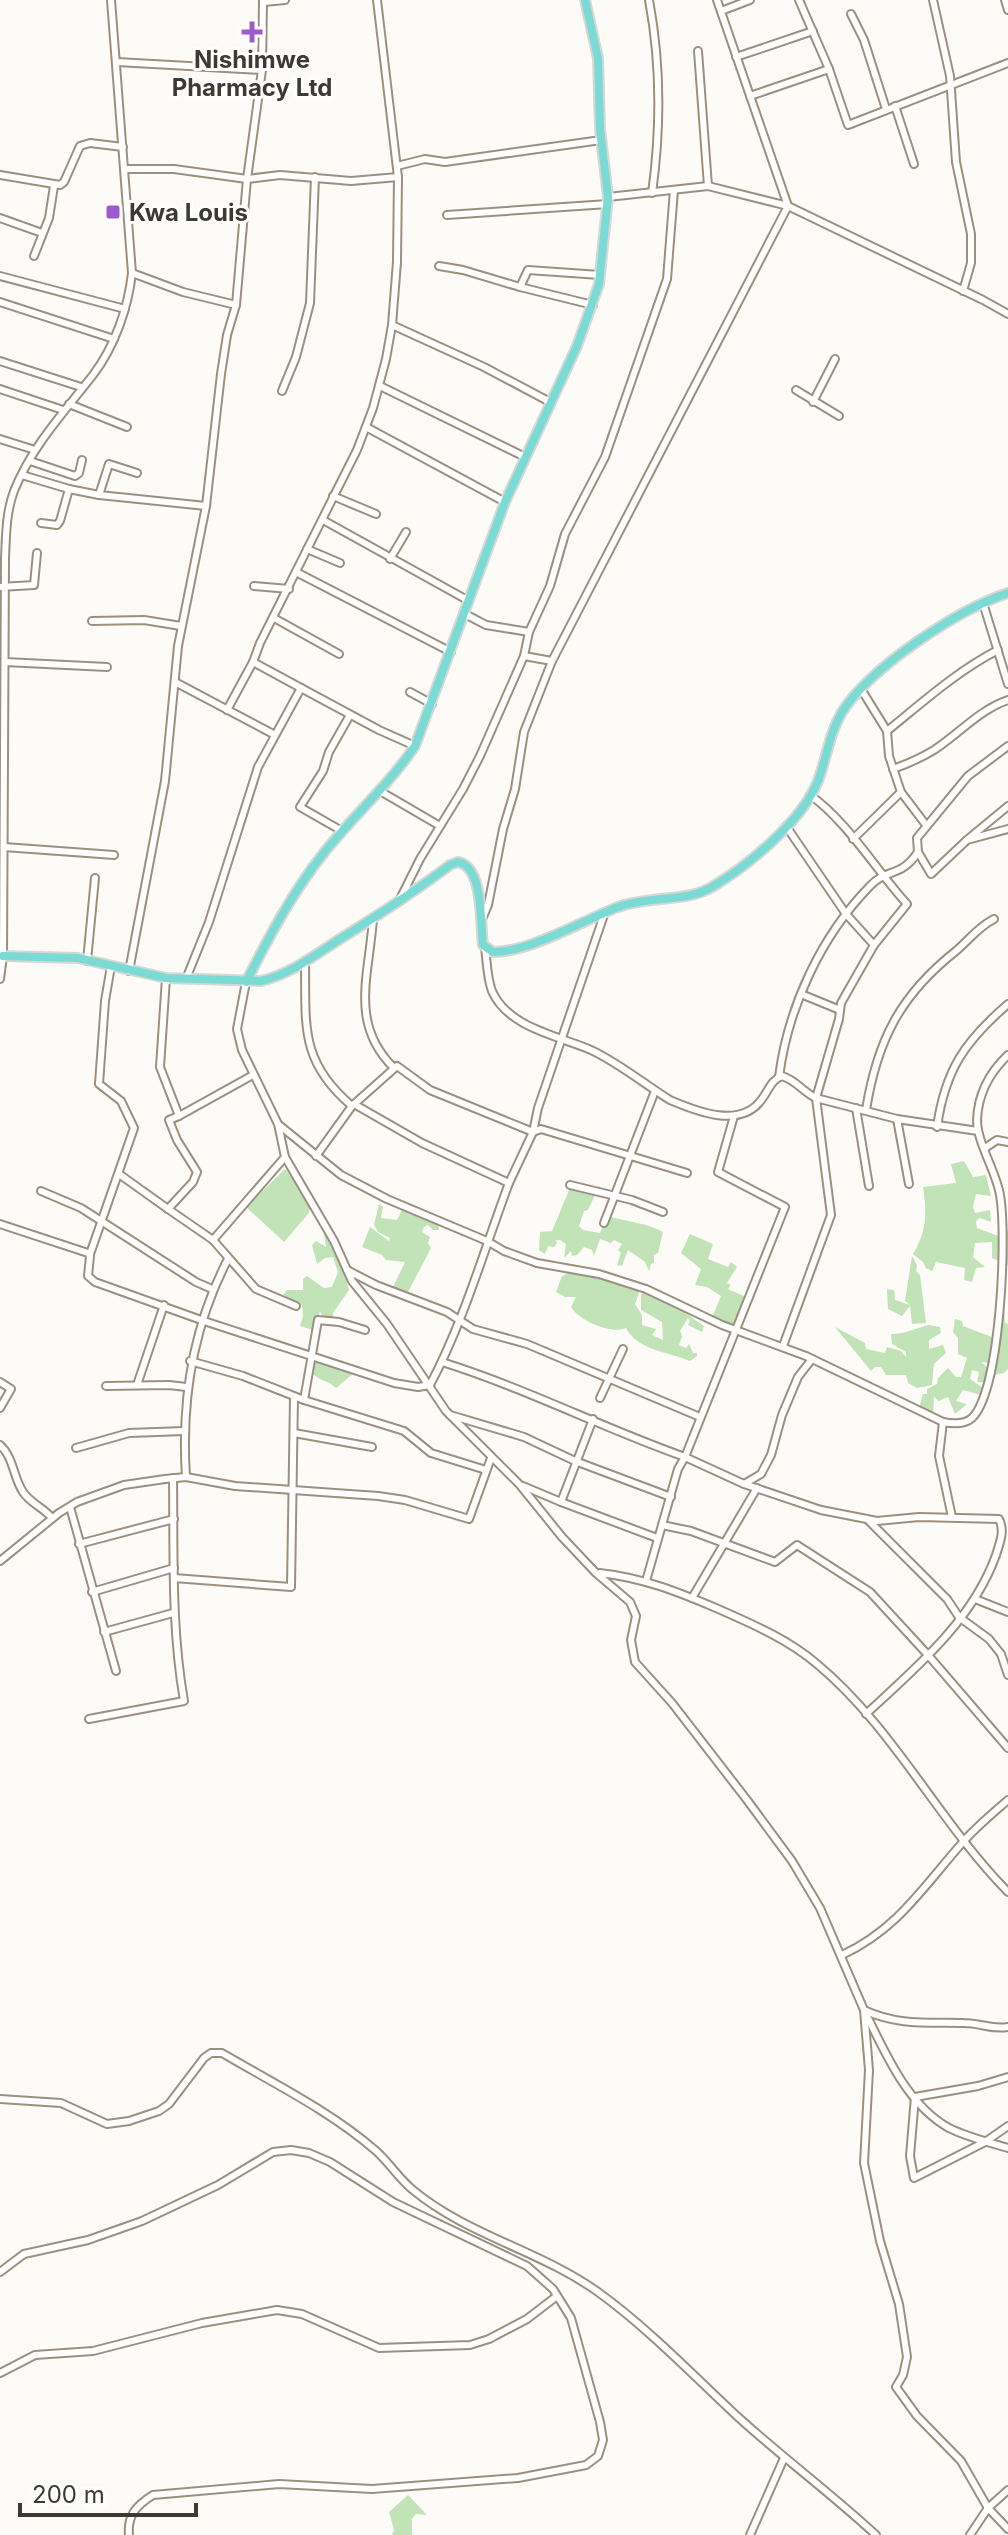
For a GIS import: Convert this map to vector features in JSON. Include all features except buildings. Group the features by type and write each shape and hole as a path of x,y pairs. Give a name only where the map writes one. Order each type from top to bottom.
{"main road":[{"path":"246,982 286,905 342,831 380,791 415,746 505,502 593,305 600,275 608,200 601,140 598,58 585,0"},
{"path":"3,956 65,957 166,978 246,982 273,978 305,962 397,905 450,865 463,863 472,870 474,877 485,948 493,952 520,948 605,912 645,900 700,894 736,871 786,826 819,779 834,727 861,689 900,656 945,625 983,603 1008,593"}],"street":[{"path":"0,979 3,956 5,662 2,587 8,516 14,492 35,450 94,373 114,339 125,309 132,273 111,0"},
{"path":"129,971 165,781 181,626 206,506 221,374 227,335 236,305 247,179 262,70 264,1 285,0"},
{"path":"227,710 323,520 366,427 380,386 392,325 397,262 398,177 377,0"},
{"path":"649,0 658,57 659,93 652,193"},
{"path":"482,920 515,789 524,732 552,661 788,206 717,0"},
{"path":"721,11 750,0"},
{"path":"799,0 829,69 848,125 1008,63"},
{"path":"933,0 952,85 956,162 971,234 971,263 963,291"},
{"path":"1005,0 1008,10"},
{"path":"851,14 864,40 886,109"},
{"path":"736,57 813,31"},
{"path":"698,51 708,186"},
{"path":"117,62 262,70"},
{"path":"750,96 829,69"},
{"path":"895,106 914,164"},
{"path":"397,166 425,159 445,162 601,140"},
{"path":"0,175 54,186 64,182 80,146 90,143 123,147"},
{"path":"126,169 174,169 247,179 280,175 351,181 398,177"},
{"path":"282,391 296,357 310,303 315,177"},
{"path":"34,256 49,218 54,186"},
{"path":"447,215 608,200 708,186 788,206 1008,314"},
{"path":"397,905 480,756 524,656 529,632 550,586 565,534 605,457 660,306 671,252 674,190"},
{"path":"0,218 42,233"},
{"path":"439,266 593,305"},
{"path":"520,287 528,270 600,275"},
{"path":"132,273 183,292 236,305"},
{"path":"0,276 125,309"},
{"path":"0,302 114,339"},
{"path":"392,325 484,367 550,402"},
{"path":"813,402 835,359"},
{"path":"0,361 81,387"},
{"path":"380,386 525,457"},
{"path":"0,389 63,410"},
{"path":"796,390 839,416"},
{"path":"69,404 127,427"},
{"path":"366,427 505,502"},
{"path":"0,439 35,450"},
{"path":"30,461 75,476 79,473 82,460"},
{"path":"99,495 109,464 137,473"},
{"path":"22,475 99,495 206,506"},
{"path":"41,523 57,525 69,489"},
{"path":"333,496 376,514"},
{"path":"323,520 469,601"},
{"path":"390,559 406,532"},
{"path":"307,549 340,563"},
{"path":"2,587 34,585 37,553"},
{"path":"296,572 451,652"},
{"path":"254,586 289,589"},
{"path":"983,603 1008,684"},
{"path":"465,614 486,625 529,632"},
{"path":"274,618 339,654"},
{"path":"92,621 144,620 181,626"},
{"path":"887,731 946,682 998,650"},
{"path":"524,656 552,661"},
{"path":"5,662 107,667"},
{"path":"253,662 350,715 415,746"},
{"path":"175,682 275,735"},
{"path":"186,979 209,922 249,790 301,688"},
{"path":"861,689 887,731 889,756 901,792 926,825"},
{"path":"410,692 432,704"},
{"path":"893,769 934,750 966,723 995,704 1008,700"},
{"path":"342,831 300,807 323,771 329,752 350,715"},
{"path":"1008,746 968,776 917,838 918,852 931,874 1008,806"},
{"path":"380,791 440,826"},
{"path":"853,839 901,792"},
{"path":"783,1346 831,1215 816,1098 841,1003 874,945 907,904 827,807 810,795"},
{"path":"786,826 846,914 874,945"},
{"path":"967,840 1008,829"},
{"path":"4,847 114,855"},
{"path":"485,948 489,983 496,999 525,1023 592,1050 655,1091 695,1110 742,1115 755,1108 779,1077 781,1056 811,969 846,914 880,875 900,872 918,852"},
{"path":"87,961 95,878"},
{"path":"430,1385 475,1281 509,1183 533,1132 605,912"},
{"path":"373,919 364,1016 377,1050 394,1068"},
{"path":"866,1110 877,1057 899,1011 933,969 982,925 994,919"},
{"path":"305,962 306,1034 324,1075 353,1105 422,1143 509,1183"},
{"path":"111,966 105,1001 99,1084 121,1101 134,1128 90,1254 88,1276 204,1321 394,1383 418,1387 430,1385"},
{"path":"166,978 160,1067 179,1116"},
{"path":"246,982 237,1029 242,1050 278,1124 285,1157 334,1241 357,1288 380,1315 450,1415 520,1485 596,1573 624,1594 636,1616 631,1651 635,1662 685,1719 792,1861 820,1908 887,2057 915,2097 948,2127 1008,2148"},
{"path":"801,994 840,1010"},
{"path":"937,1127 941,1098 950,1073 986,1023 1008,1004"},
{"path":"278,1124 341,1175 504,1251 537,1263 631,1283 734,1329 783,1346 943,1422 954,1424 972,1418 984,1396 1005,1281 1002,1210 997,1181 978,1131 984,1087 1008,1055"},
{"path":"316,1156 353,1105 394,1068 401,1067 430,1090 533,1132 541,1129 687,1173"},
{"path":"168,1209 193,1182 197,1172 177,1140 169,1120 253,1075"},
{"path":"779,1077 792,1080 816,1098 897,1119 978,1131"},
{"path":"604,1223 655,1091"},
{"path":"856,1108 869,1186"},
{"path":"646,1581 657,1538 685,1457 785,1207 718,1172 734,1116"},
{"path":"897,1119 909,1184"},
{"path":"985,1148 997,1140 1008,1142"},
{"path":"213,1240 285,1157"},
{"path":"119,1174 213,1240 256,1289 296,1306"},
{"path":"570,1185 663,1212"},
{"path":"41,1191 60,1197 212,1289"},
{"path":"0,1224 90,1254"},
{"path":"186,1477 184,1431 190,1361 212,1289 228,1259"},
{"path":"347,1270 376,1285 447,1312 473,1329 527,1344 700,1417"},
{"path":"137,1385 164,1305"},
{"path":"304,1400 318,1320 339,1322 365,1330"},
{"path":"600,1398 623,1349"},
{"path":"744,1484 761,1474 771,1455 782,1415 798,1377 812,1359"},
{"path":"190,1361 404,1431 431,1453 486,1470"},
{"path":"442,1362 593,1419 744,1484 806,1506 877,1521 952,1517 995,1518 1001,1522 1000,1545 975,1599 928,1655 866,1714"},
{"path":"0,1382 11,1389 0,1408"},
{"path":"106,1386 186,1387"},
{"path":"174,1578 291,1587 294,1397"},
{"path":"450,1415 524,1437 575,1461 671,1497"},
{"path":"561,1502 593,1419"},
{"path":"943,1422 939,1456 952,1517"},
{"path":"76,1448 129,1433 184,1431"},
{"path":"294,1433 372,1447"},
{"path":"0,1445 12,1462 25,1496 45,1509 52,1518"},
{"path":"0,1561 52,1518 95,1494 124,1485 173,1478 405,1500 469,1519 491,1458"},
{"path":"89,1719 184,1701 176,1657 173,1613 173,1478"},
{"path":"520,1485 657,1538"},
{"path":"692,1598 757,1488"},
{"path":"70,1507 116,1671"},
{"path":"79,1544 174,1519"},
{"path":"867,1519 947,1599 959,1617 989,1639 1001,1654 1008,1675"},
{"path":"662,1525 726,1543 775,1562 797,1545 870,1592 1008,1748"},
{"path":"92,1592 174,1568"},
{"path":"596,1573 646,1581 692,1598 750,1624 808,1657 866,1714 975,1857 1008,1892"},
{"path":"975,1599 1008,1612"},
{"path":"104,1632 173,1613"},
{"path":"842,1955 867,1943 905,1912 964,1841 1008,1800"},
{"path":"864,2010 903,2023 965,2023 994,2030 1008,2027"},
{"path":"864,2010 869,2070 864,2163 880,2241 899,2304 907,2357 903,2375 896,2387 917,2416 961,2461 988,2508 1008,2529"},
{"path":"0,2099 61,2103 107,2124 129,2121 159,2111 169,2104 204,2058 211,2053 222,2053 344,2128 376,2151 412,2190 455,2218 527,2251 596,2291 625,2313 784,2458 876,2535"},
{"path":"915,2097 978,2086 1008,2077"},
{"path":"915,2097 910,2156 914,2178 985,2142 1008,2126"},
{"path":"0,2272 24,2254 88,2240 142,2221 218,2185 273,2152 291,2150 309,2153 330,2162 393,2202 527,2266 544,2279 571,2318 603,2440 598,2456 586,2465 518,2478 372,2489 279,2484 153,2495 138,2505 131,2515 129,2535"},
{"path":"0,2373 35,2355 93,2351 202,2323 277,2310 302,2314 379,2348 470,2345 489,2339 527,2319 557,2296"},
{"path":"750,2535 784,2458"},
{"path":"970,2535 988,2508 1008,2490"}],"green space":[{"path":"964,1161 973,1177 986,1175 991,1196 976,1194 975,1213 990,1210 991,1222 980,1218 976,1221 977,1228 1001,1237 1008,1229 1008,1265 992,1258 992,1242 975,1243 973,1257 985,1267 976,1268 972,1282 964,1280 965,1268 936,1262 932,1271 913,1254 925,1222 923,1187 956,1183 951,1164"},
{"path":"285,1169 310,1206 309,1213 284,1242 246,1207"},
{"path":"570,1188 595,1195 588,1210 584,1211 579,1226 583,1230 600,1233 608,1216 663,1232 649,1271 645,1262 628,1250 622,1266 617,1265 621,1253 618,1250 622,1244 614,1240 611,1243 600,1239 594,1256 592,1250 584,1247 577,1255 572,1256 571,1251 564,1258 566,1244 560,1240 556,1240 554,1247 548,1246 545,1254 539,1250 540,1232 552,1231"},
{"path":"379,1204 383,1207 381,1218 397,1220 404,1206 438,1223 439,1230 433,1230 428,1225 424,1227 422,1232 430,1237 428,1243 431,1248 408,1292 392,1289 405,1262 386,1260 382,1255 362,1247 370,1227 389,1241 390,1238 378,1232 374,1225"},
{"path":"324,1234 327,1234 343,1267 349,1290 333,1313 333,1319 325,1319 320,1312 313,1330 300,1326 302,1305 283,1295 287,1290 303,1290 303,1279 307,1276 324,1288 332,1287 338,1272 333,1257 317,1264 312,1245 316,1241 326,1247"},
{"path":"690,1234 713,1244 708,1259 728,1267 731,1262 737,1267 727,1283 731,1285 728,1289 746,1297 739,1319 729,1328 711,1320 721,1296 707,1287 695,1285 701,1269 681,1253"},
{"path":"912,1256 920,1275 926,1323 912,1324 910,1306 902,1316 888,1309 887,1289 894,1290 895,1300 910,1305 905,1301"},
{"path":"572,1271 638,1290 635,1304 642,1315 642,1325 656,1329 652,1335 663,1340 662,1322 641,1310 641,1295 644,1292 655,1293 656,1297 704,1326 702,1332 688,1325 688,1318 680,1331 679,1345 686,1348 689,1344 697,1356 690,1361 654,1349 638,1341 626,1328 612,1330 581,1317 571,1307 576,1297 565,1297 556,1292 562,1276"},
{"path":"1004,1309 1005,1323 1008,1324 1008,1369 994,1375 996,1348 991,1363 981,1362 990,1370 986,1383 977,1382 979,1372 972,1370 970,1379 983,1388 984,1396 963,1390 956,1401 967,1404 955,1414 948,1397 939,1401 934,1397 933,1418 919,1408 923,1394 937,1384 938,1378 948,1368 956,1377 961,1377 967,1358 958,1354 958,1338 953,1332 955,1319 962,1321 963,1326 997,1339 998,1310"},
{"path":"929,1325 940,1327 941,1333 929,1340 929,1349 943,1345 946,1353 934,1364 932,1385 917,1388 908,1383 906,1375 886,1375 881,1367 871,1371 835,1327 865,1343 866,1349 885,1353 887,1347 901,1351 906,1357 906,1352 892,1344 891,1334"},
{"path":"315,1362 354,1373 336,1388 313,1374"},
{"path":"408,2495 427,2515 416,2514 412,2519 412,2535 392,2535 394,2530 389,2512"}],"place":[{"name":"Nishimwe Pharmacy Ltd","path":"252,32"},
{"name":"Kwa Louis","path":"113,212"}]}
